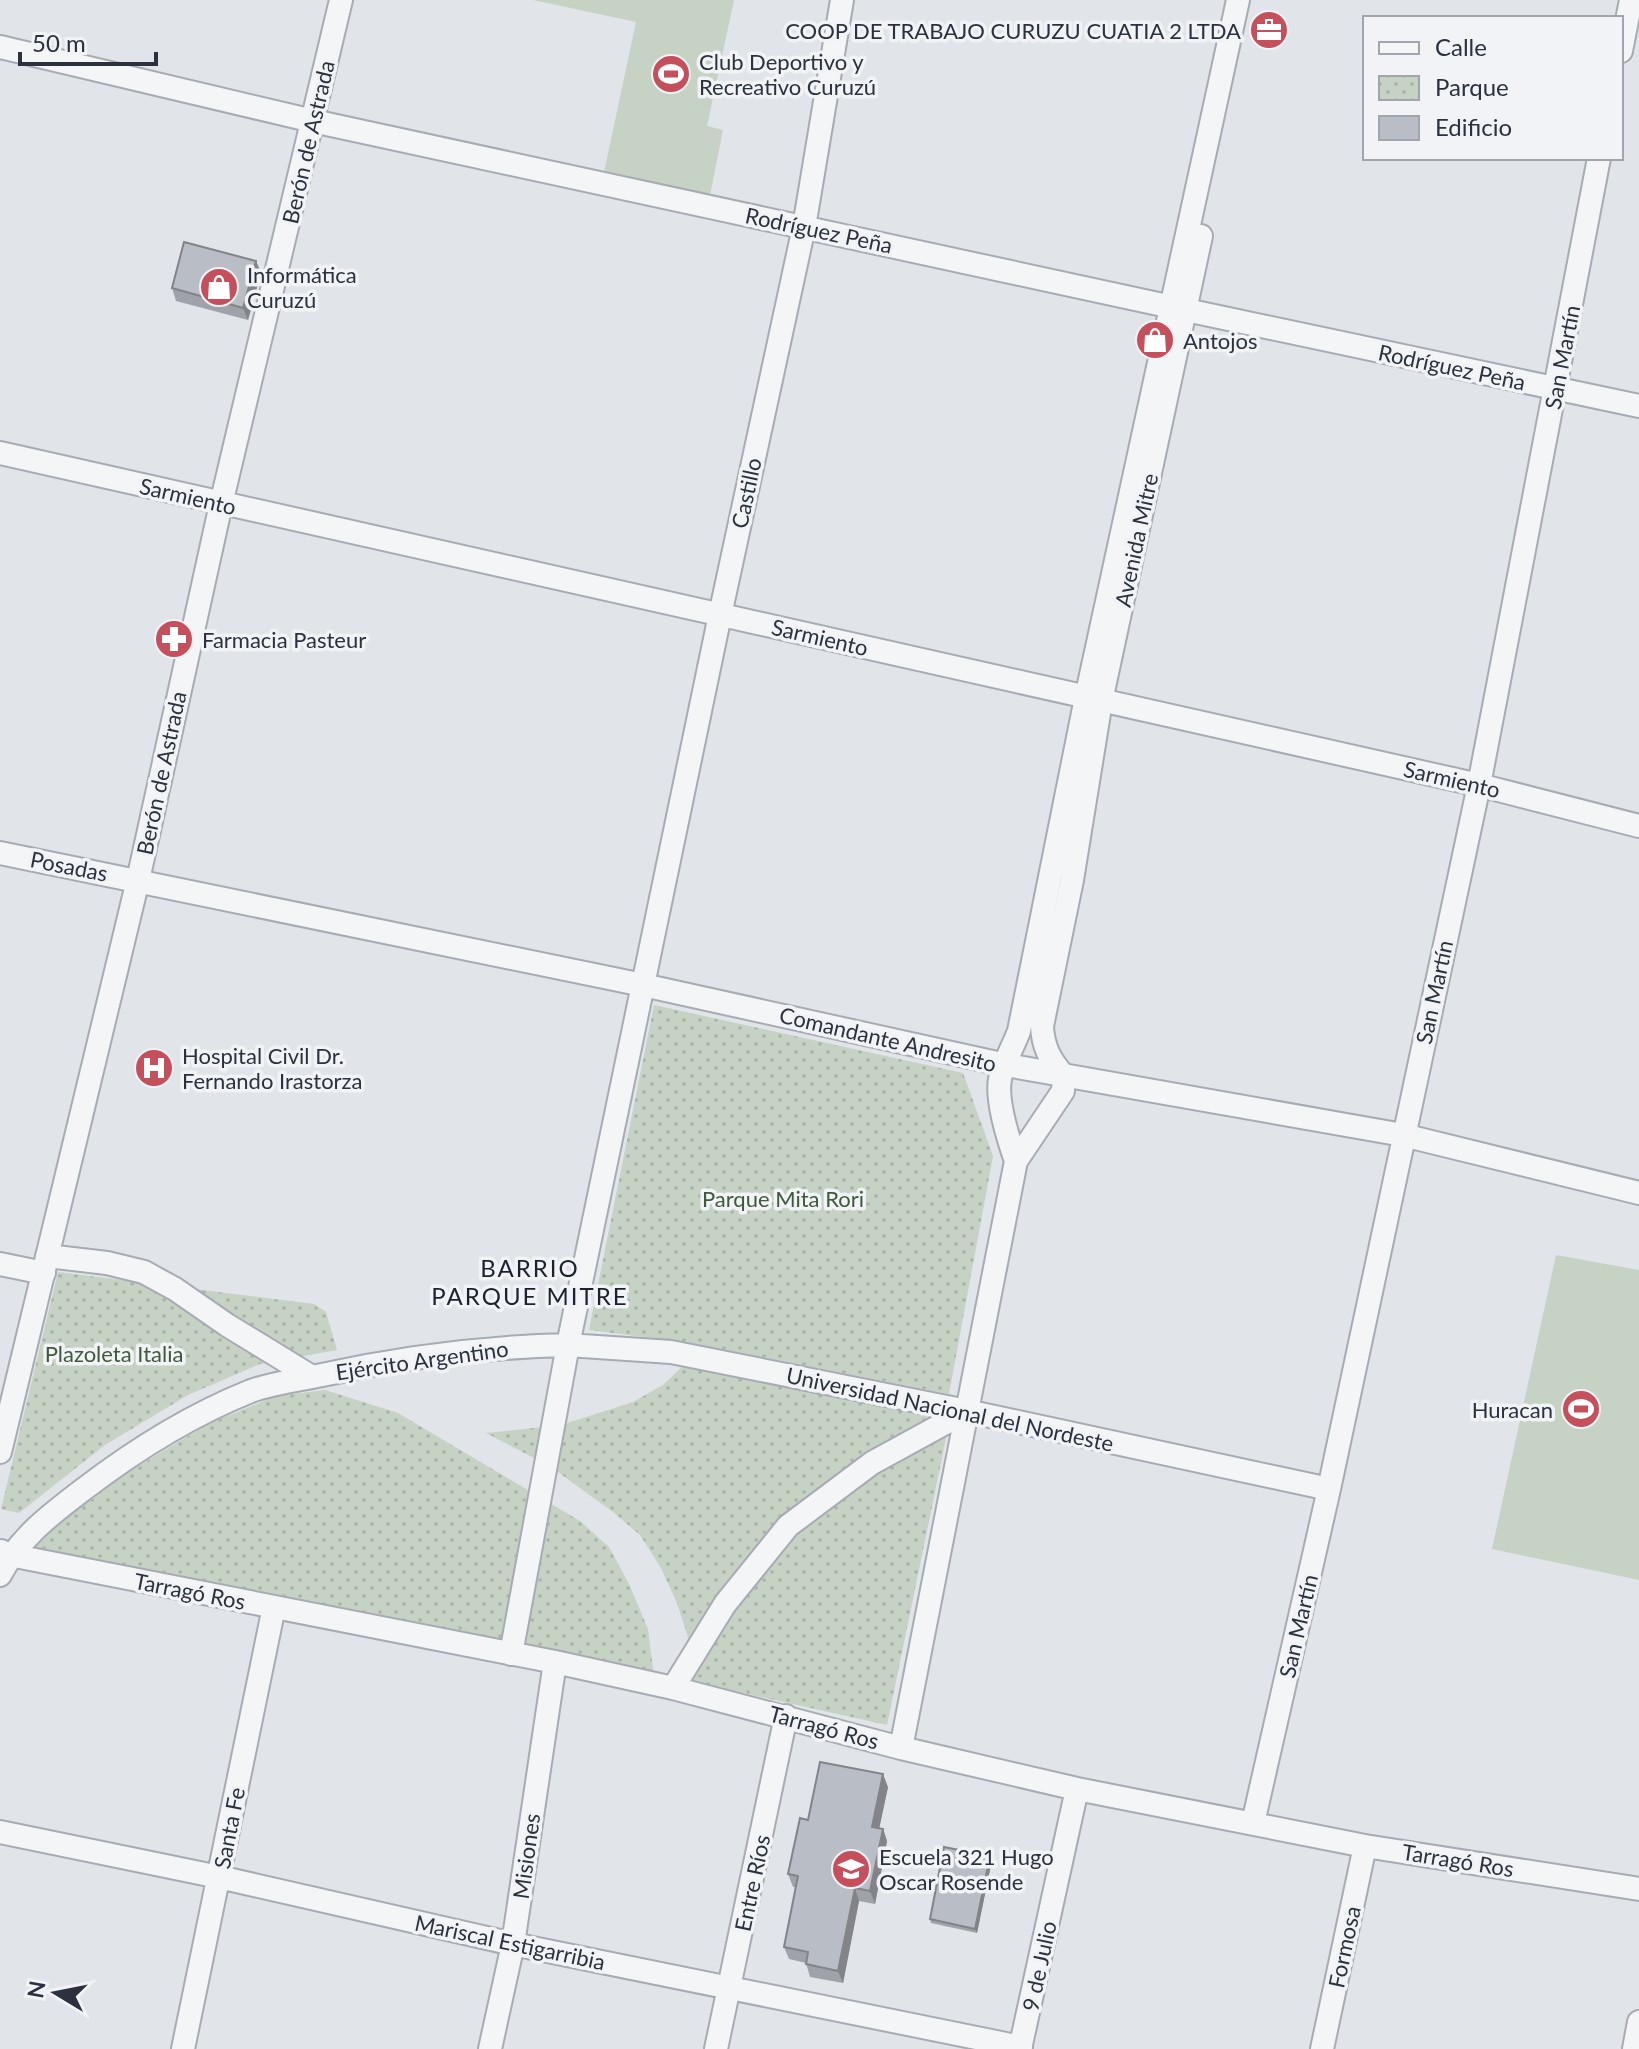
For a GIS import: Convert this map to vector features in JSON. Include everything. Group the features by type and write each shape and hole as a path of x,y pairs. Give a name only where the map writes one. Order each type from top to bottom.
{"street":[{"name":"Berón de Astrada","path":"0,1452 138,880 221,504 341,0"},
{"name":"Castillo","path":"643,985 804,227 842,0"},
{"name":"Avenida Mitre","path":"1016,1161 1006,1129 999,1083 1019,1031 1094,699 1178,308 1238,0"},
{"name":"Avenida Mitre","path":"1178,308 1252,0"},
{"path":"1623,40 1630,2"},
{"name":"Rodríguez Peña","path":"0,47 313,121 1639,406"},
{"name":"San Martín","path":"1253,1823 1329,1489 1479,785 1599,160"},
{"name":"Sarmiento","path":"0,453 1479,785 1639,826"},
{"name":"Avenida Mitre","path":"1064,1076 1051,1061 1043,1043 1042,1026 1072,880 1094,699"},
{"name":"Posadas","path":"0,853 138,880"},
{"name":"Comandante Andresito","path":"138,880 643,985 1006,1065 1403,1135 1639,1193"},
{"path":"511,1654 568,1345 643,985"},
{"path":"901,1748 1016,1161 1063,1091 1064,1076"},
{"path":"0,1264 107,1263 144,1272 312,1377"},
{"name":"Ejército Argentino","path":"3,1560 52,1513 117,1464 181,1424 252,1391 360,1366 444,1353 568,1345"},
{"name":"Universidad Nacional del Nordeste","path":"568,1345 671,1352 967,1411 1329,1489"},
{"path":"673,1688 725,1604 788,1526 872,1463 967,1411"},
{"name":"Tarragó Ros","path":"3,1560 274,1607 555,1662 673,1688 901,1748 1077,1789 1365,1846 1639,1889"},
{"name":"Santa Fe","path":"183,2049 274,1607"},
{"name":"Misiones","path":"490,2049 513,1944 555,1662"},
{"name":"Entre Ríos","path":"716,2049 786,1716"},
{"name":"9 de Julio","path":"1021,2048 1077,1789"},
{"name":"Mariscal Estigarribia","path":"0,1832 219,1877 513,1944 1021,2048"},
{"name":"Formosa","path":"1322,2049 1365,1846"},
{"path":"1634,2049 1639,2022"}],"green space":[{"name":"Club Deportivo y Recreativo Curuzú","path":"533,0 734,0 707,126 723,130 709,200 603,177 636,22"},
{"name":"Parque Mita Rori","path":"654,1005 963,1073 993,1156 949,1394 690,1343 589,1330"},
{"name":"Huracan","path":"1556,1255 1639,1270 1639,1580 1492,1549"},
{"name":"Plazoleta Italia","path":"58,1272 314,1304 326,1312 337,1350 260,1364 188,1395 105,1445 19,1513 1,1509"},
{"path":"682,1367 950,1419 887,1725 693,1682 688,1637 677,1603 661,1568 640,1535 551,1467 486,1433 561,1425 633,1402 663,1385"},
{"path":"325,1390 398,1413 580,1521 609,1547 629,1584 648,1629 654,1676 31,1546 125,1474 210,1423 276,1396"}],"building":[{"name":"Informática Curuzú","path":"184,242 256,261 243,308 172,288"},
{"path":"820,1762 883,1774 872,1827 883,1829 870,1891 855,1888 838,1971 806,1964 808,1952 784,1947 798,1876 788,1874 800,1818 808,1820"},
{"path":"944,1847 990,1856 975,1929 930,1919"}],"place":[{"name":"COOP DE TRABAJO CURUZU CUATIA 2 LTDA","path":"1269,30"},
{"name":"Club Deportivo y Recreativo Curuzú","path":"671,74"},
{"name":"Informática Curuzú","path":"219,287"},
{"name":"Antojos","path":"1155,340"},
{"name":"Farmacia Pasteur","path":"174,639"},
{"name":"Hospital Civil Dr. Fernando Irastorza","path":"154,1068"},
{"name":"Huracan","path":"1581,1409"},
{"name":"Escuela 321 Hugo Oscar Rosende","path":"851,1869"}],"district":[{"name":"BARRIO PARQUE MITRE","path":"530,1281"}]}
